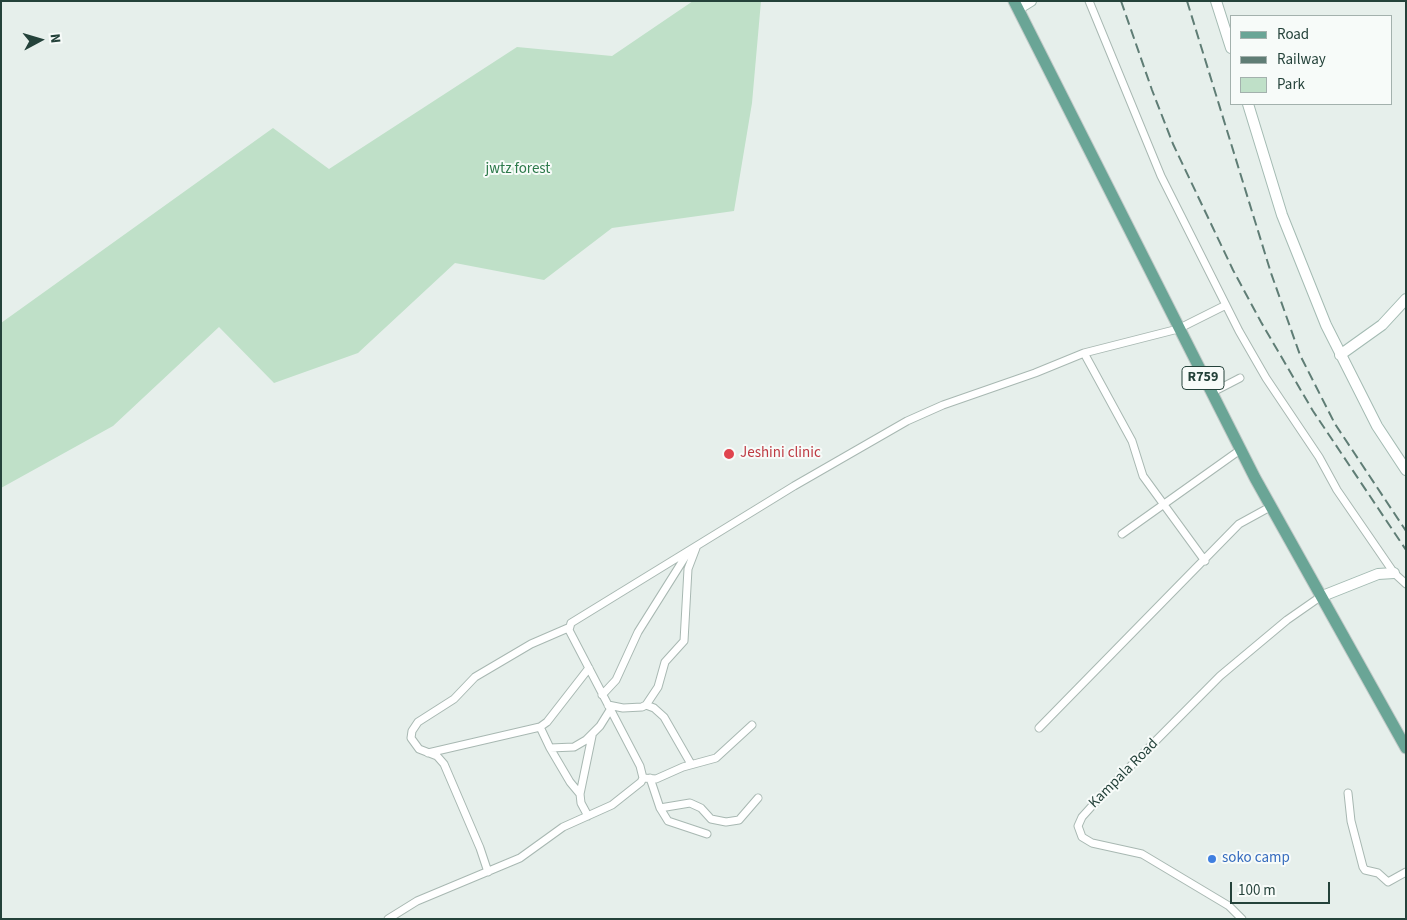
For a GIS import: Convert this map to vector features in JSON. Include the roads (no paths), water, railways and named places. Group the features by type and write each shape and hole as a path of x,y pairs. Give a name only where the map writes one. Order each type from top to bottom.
{"main road":[{"name":"R759","path":"1016,5 1240,450 1320,597 1406,748"}],"street":[{"path":"1016,5 1031,1"},
{"path":"1089,1 1161,176 1226,305 1266,378 1394,573 1406,584"},
{"path":"1216,1 1230,45"},
{"path":"1248,105 1282,215 1326,326 1377,426 1406,470"},
{"path":"1340,355 1382,325 1406,299"},
{"path":"488,872 480,848 444,764 437,756 419,749 411,738 418,722 454,699 475,677 531,644 568,628 575,620 794,486 907,421 943,405 1035,373 1084,353 1178,329 1226,305"},
{"path":"1084,353 1132,441 1143,476 1163,506 1205,561"},
{"path":"1211,393 1240,378"},
{"path":"1122,534 1240,450"},
{"path":"1039,728 1205,561 1239,524 1270,507"},
{"path":"646,705 661,682 665,662 684,641 688,569 696,547"},
{"path":"602,695 616,680 638,632 689,552"},
{"path":"1320,597 1378,574 1394,573"},
{"name":"Kampala Road","path":"1242,919 1229,906 1142,854 1082,838 1078,826 1082,817 1101,796 1220,676 1287,620 1320,597"},
{"path":"568,628 660,808 672,823 707,834"},
{"path":"428,753 540,727 547,722 589,668"},
{"path":"609,708 634,708 646,705 654,708 664,717 691,764"},
{"path":"588,816 581,803 580,794 593,733 609,708"},
{"path":"388,919 418,901 520,858 550,835 612,805 646,778 656,779 691,764 716,758 752,725"},
{"path":"540,727 570,782 580,794"},
{"path":"550,748 574,747 593,733"},
{"path":"1348,793 1350,821 1365,870 1378,873 1388,882 1406,872"},
{"path":"660,808 690,803 701,808 711,819 726,822 739,820 758,798"}],"railway":[{"path":"1121,1 1173,144 1233,270 1313,411 1406,550"},
{"path":"1187,1 1271,273 1300,355 1335,424 1406,531"}],"place":[{"name":"Jeshini clinic","path":"729,454"},
{"name":"soko camp","path":"1212,859"}],"park label":[{"name":"jwtz forest","path":"518,170"}]}
